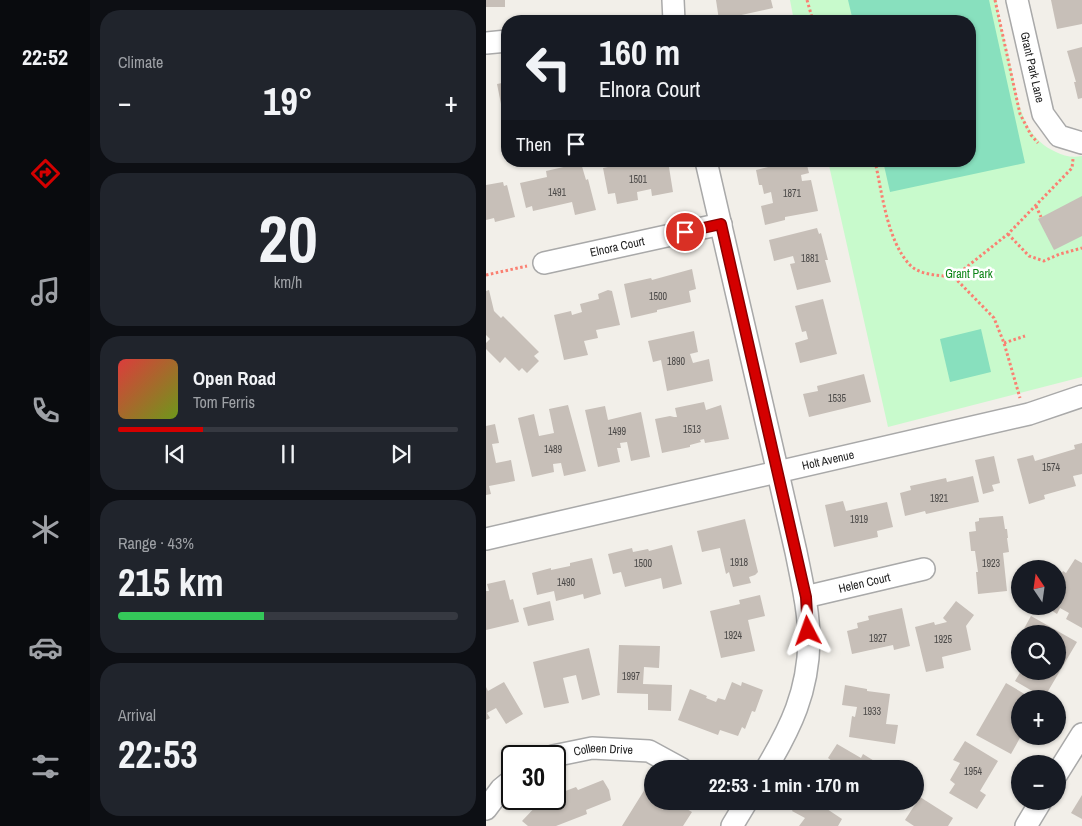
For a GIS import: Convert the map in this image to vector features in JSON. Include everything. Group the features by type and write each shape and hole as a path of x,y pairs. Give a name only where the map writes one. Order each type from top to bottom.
{"street":[{"path":"673,0 674,15"},
{"name":"Grant Park Lane","path":"1017,0 1043,114 1058,136 1081,143"},
{"path":"486,43 501,42"},
{"path":"707,167 806,597 809,643 806,675 798,706 787,734 771,760"},
{"name":"Elnora Court","path":"544,263 721,224"},
{"name":"Holt Avenue","path":"486,539 1025,415 1082,396"},
{"name":"Helen Court","path":"806,597 924,569"},
{"path":"1066,760 1082,734"},
{"name":"Colleen Drive","path":"566,753 592,748 649,751 666,760"},
{"path":"486,809 501,789"},
{"path":"732,826 741,810"},
{"path":"1026,826 1036,810"}],"path":[{"path":"807,0 811,15"},
{"path":"954,277 1008,234 1036,206 1072,168 1072,160 1081,143"},
{"path":"876,167 890,226 898,248 906,260 910,265 926,274 954,277 994,318 1004,343 1025,415"},
{"path":"1036,206 1042,217"},
{"path":"1008,234 1029,256 1044,261 1082,248"},
{"path":"1058,248 1060,254"},
{"path":"486,275 544,263"},
{"path":"1004,343 1025,336"}],"green space":[{"name":"Grant Park","path":"790,0 997,0 999,20 1017,95 1026,123 1043,145 1065,156 1082,156 1082,377 888,427 829,167 976,167 976,15 793,15"},
{"path":"848,0 989,0 1025,163 890,192 884,167 976,167 976,15 852,15"},
{"path":"981,329 991,372 950,382 940,339"}],"building":[{"path":"486,0 505,0 505,7 486,7"},
{"path":"716,0 771,0 773,8 742,15 718,15"},
{"path":"1051,0 1082,0 1082,24 1057,29"},
{"path":"1082,47 1082,98 1078,99 1074,82 1076,82 1067,51"},
{"path":"501,83 501,104 497,84"},
{"path":"564,167 582,167 586,180 588,179 596,210 575,215 572,202 533,211 532,206 526,208 520,183 547,177 546,171"},
{"path":"669,167 673,192 652,196 651,189 637,192 638,200 617,204 615,193 608,194 603,168"},
{"path":"768,167 808,167 809,173 801,175 802,181 811,180 818,211 785,217 785,220 765,225 761,206 773,203 771,192 764,194 762,185 759,185 756,170"},
{"path":"503,182 504,186 507,185 515,217 495,222 494,218 486,220 486,185"},
{"path":"1082,196 1082,236 1054,250 1038,219"},
{"path":"817,228 819,234 821,233 828,260 825,260 831,282 797,290 790,264 795,263 793,256 774,261 769,240"},
{"path":"692,269 696,289 689,291 691,302 631,318 624,284 651,278 652,280"},
{"path":"489,290 494,311 501,318 503,316 539,352 534,356 539,361 527,373 522,368 519,371 505,357 500,363 486,349 486,343 490,339 486,335 486,291"},
{"path":"608,290 612,291 620,325 596,330 598,338 584,341 588,355 564,360 554,315 571,311 572,315 582,312 580,304 599,299 598,294"},
{"path":"823,299 837,354 800,363 795,343 808,339 806,331 802,332 795,306"},
{"path":"694,331 698,352 690,354 693,363 709,359 713,381 667,391 661,360 653,362 648,341"},
{"path":"864,374 871,402 809,417 803,394 818,391 817,386"},
{"path":"704,402 706,410 721,405 729,439 705,443 704,439 700,440 701,442 690,445 690,447 662,453 655,419 670,416 677,417 675,408"},
{"path":"568,405 586,471 564,476 561,463 553,464 554,472 532,477 518,418 534,414 539,436 554,433 549,409"},
{"path":"605,406 608,420 641,412 650,457 631,461 627,442 620,443 621,448 617,448 620,462 598,467 585,410"},
{"path":"495,424 499,443 492,444 496,463 511,460 515,481 489,486 491,494 486,495 486,426"},
{"path":"1082,443 1082,474 1073,476 1076,486 1044,495 1045,499 1029,504 1017,459 1033,455 1035,461 1075,449 1074,445"},
{"path":"994,456 1000,483 992,485 994,491 983,494 975,460"},
{"path":"973,476 979,502 926,514 925,511 905,516 900,493 911,490 910,486 946,478 947,482"},
{"path":"843,501 846,511 887,502 893,527 877,531 878,537 834,547 825,505"},
{"path":"1003,516 1005,529 1007,529 1009,552 1003,553 1007,591 978,594 976,572 978,572 975,551 971,551 969,532 976,531 975,522 979,521 979,518"},
{"path":"745,519 758,572 749,577 751,583 733,587 729,572 726,574 720,548 702,552 697,531"},
{"path":"672,545 682,584 663,589 661,578 625,587 621,572 613,574 608,554 632,548 633,552 648,549 649,551"},
{"path":"592,558 601,594 584,599 583,594 556,601 554,591 537,595 532,573 570,566 570,563"},
{"path":"1075,559 1082,563 1082,628 1066,619 1069,613 1066,611 1066,573"},
{"path":"505,580 510,600 513,599 519,622 486,630 486,591 489,591 487,584"},
{"path":"760,595 765,616 748,620 755,651 721,658 710,611 740,604 739,600"},
{"path":"550,601 554,620 528,626 523,608"},
{"path":"956,601 974,615 966,626 971,650 942,657 944,668 926,672 915,627 934,622 935,625 947,622 943,618"},
{"path":"902,608 910,646 894,650 893,645 852,654 847,631 858,628 857,623 869,620 868,616"},
{"path":"1031,616 1047,625 1026,625"},
{"path":"1066,636 1077,642 1066,661"},
{"path":"619,645 660,646 659,668 644,667 643,684 672,685 671,711 648,710 648,694 617,693"},
{"path":"589,648 600,695 582,700 576,675 563,678 569,703 544,708 533,662"},
{"path":"1055,680 1049,690 1030,690 1015,681"},
{"path":"504,682 523,714 506,724 496,708 487,713 490,718 486,720 486,687 488,691"},
{"path":"732,682 741,686 742,682 763,690 755,712 752,711 745,729 742,727 738,736 720,730 718,735 678,720 690,689 716,702 718,698 725,700"},
{"path":"1006,683 1018,690 1011,690 1011,745 1016,745 1011,754 976,735"},
{"path":"845,685 867,689 867,691 890,694 886,724 898,725 895,744 849,737 852,716 855,717 857,707 842,705"},
{"path":"965,741 998,761 980,791 986,795 977,809 949,793 955,784 950,780 960,763 953,760"},
{"path":"837,744 861,758 863,754 873,760 831,760 828,758"},
{"path":"603,780 609,790 611,800 586,810 587,814 556,826 528,826 522,821 532,810 566,810 566,791 576,787 578,790"},
{"path":"644,791 644,810 688,810 692,812 683,826 622,826"},
{"path":"1082,795 1082,819 1071,813"},
{"path":"924,800 953,818 948,826 914,826 905,820 912,810 924,810"},
{"path":"828,810 842,819 838,826 799,826 805,818 792,811"}],"route":[{"path":"685,232 721,224 806,597 808,631"}]}
